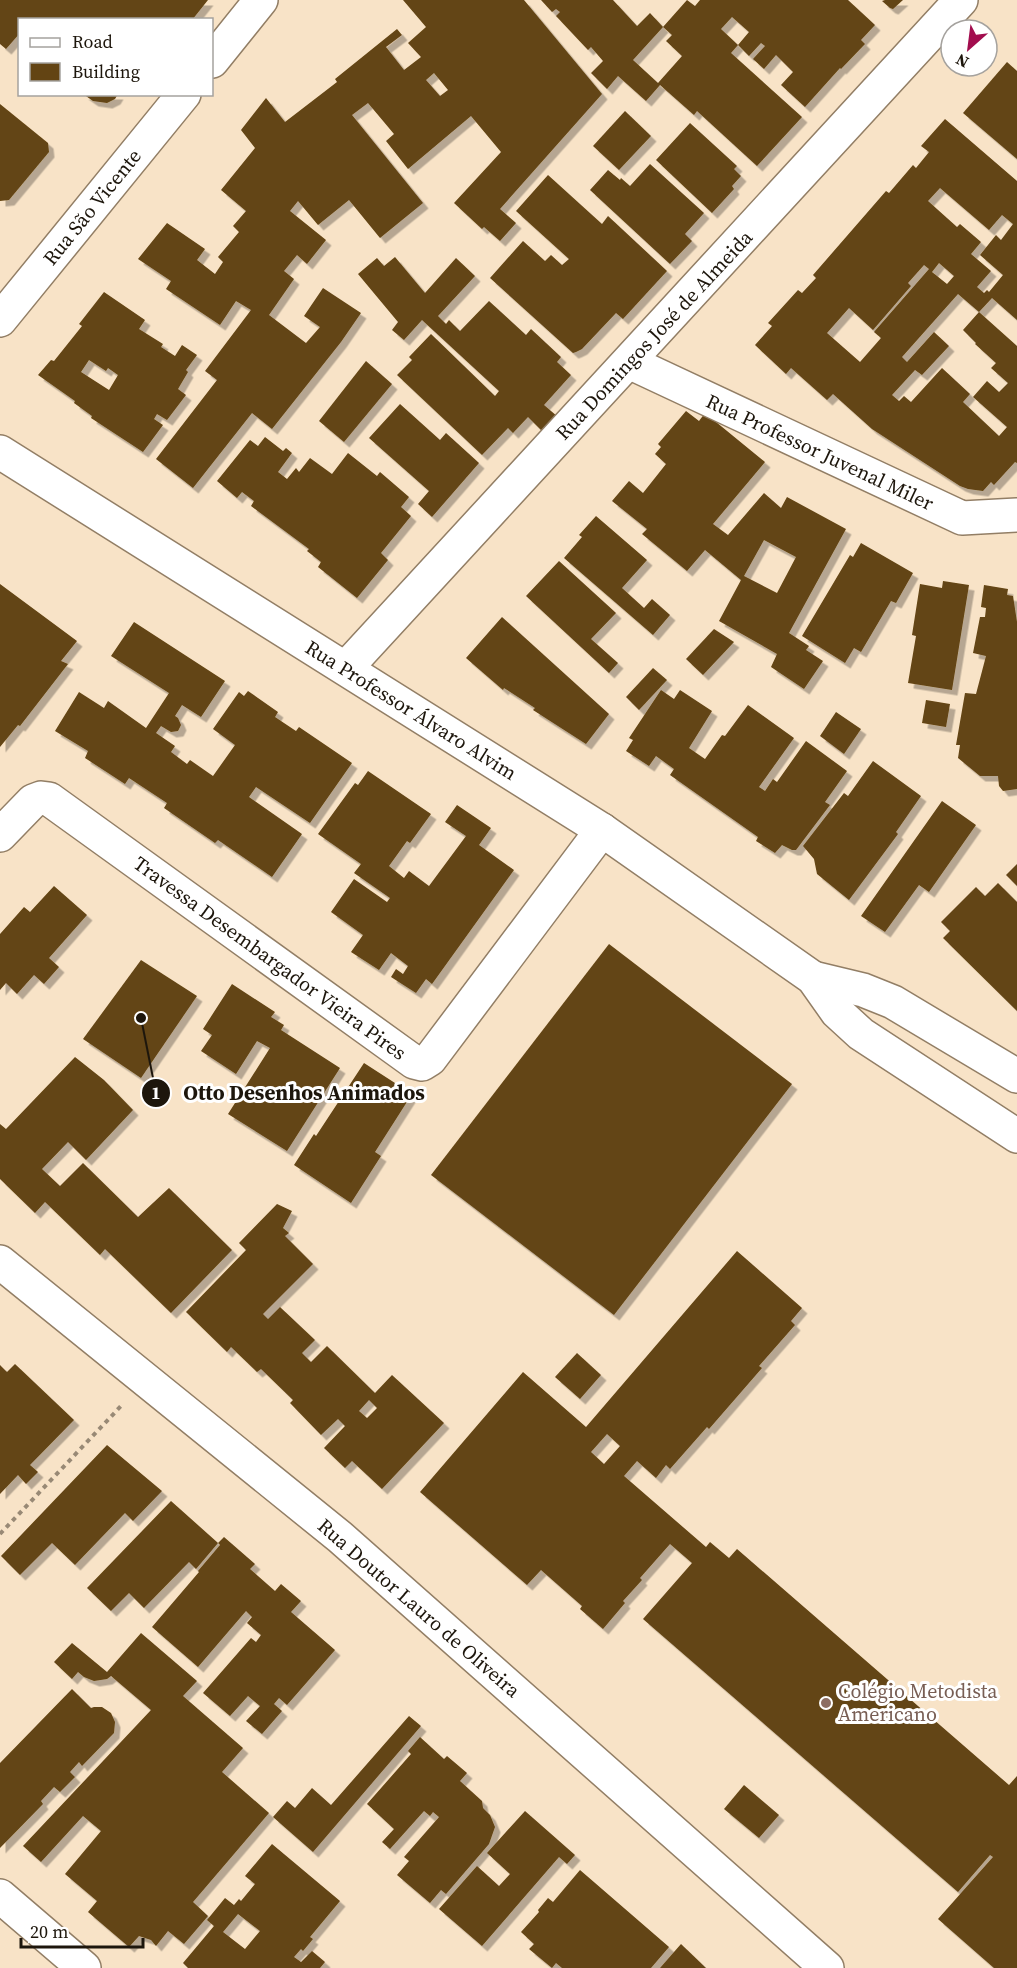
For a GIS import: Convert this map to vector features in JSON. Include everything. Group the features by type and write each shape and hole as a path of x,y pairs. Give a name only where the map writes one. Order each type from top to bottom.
{"street":[{"path":"213,60 261,0"},
{"name":"Rua Domingos José de Almeida","path":"345,668 961,0"},
{"name":"Rua São Vicente","path":"0,320 182,96"},
{"name":"Rua Professor Juvenal Miler","path":"629,362 962,518 1017,515"},
{"name":"Rua Professor Álvaro Alvim","path":"0,452 602,830 813,978 837,1012 861,1034 1017,1136"},
{"name":"Travessa Desembargador Vieira Pires","path":"0,835 33,801 41,798 49,799 414,1062 422,1064 430,1059 602,830"},
{"name":"Rua Professor Álvaro Alvim","path":"813,978 863,990 893,1002 1017,1076"},
{"name":"Rua Doutor Lauro de Oliveira","path":"0,1262 340,1537 827,1968"},
{"path":"0,1896 84,1968"}],"path":[{"path":"0,1534 147,1379"}],"building":[{"path":"0,0 208,0 194,18 18,18 18,35 6,49 0,44"},
{"path":"403,0 524,0 602,94 500,209 516,223 500,241 484,227 482,229 454,203 501,152 471,116 408,169 386,141 394,134 368,103 352,115 423,203 380,238 349,200 318,225 298,201 290,211 326,240 307,264 297,255 284,271 294,279 269,315 306,343 320,327 304,316 323,288 361,313 272,429 252,413 193,488 156,459 217,380 205,371 251,310 236,301 220,325 166,289 171,281 138,259 167,223 205,249 197,260 215,274 223,262 218,257 239,232 233,226 246,211 221,190 255,148 241,130 266,98 285,122 337,82 335,79 397,29 402,35 386,47 404,70 421,57 408,43 426,27","holes":["434,73 448,90 440,96 426,80"]},
{"path":"541,0 613,0 637,26 650,13 663,27 687,0 695,6 700,0 848,0 875,25 861,40 865,44 805,107 781,85 793,72 776,55 764,69 753,59 765,46 761,43 749,56 738,45 731,53 802,117 757,166 697,111 694,115 660,85 646,101 618,76 607,89 591,73 603,61 591,47 588,50 556,16 560,12 556,9 552,12","holes":["732,17 749,32 738,45 721,29","663,27 672,35 666,41 682,56 658,83 633,60"]},
{"path":"903,0 893,9 882,1"},
{"path":"1007,62 1017,71 1017,159 963,113 993,78 999,78 999,71"},
{"path":"86,96 117,96 107,103 93,101"},
{"path":"0,104 48,143 49,152 9,200 0,201"},
{"path":"625,111 651,136 619,170 593,146"},
{"path":"945,119 1017,181 1017,320 992,298 979,312 1017,346 1017,463 1015,462 994,485 991,482 983,491 960,486 872,429 833,394 827,400 791,368 786,374 755,345 772,326 768,323 798,290 802,293 816,278 813,275 886,191 889,193 913,165 916,168 929,152 921,146","holes":["940,188 989,230 1002,215 1013,224 1001,240 996,235 980,255 1003,275 989,292 987,290 984,293 977,287 991,271 971,254 981,242 960,224 957,227 928,201","939,263 954,276 947,284 932,272","924,265 929,269 874,332 881,338 860,362 827,333 849,308 873,330 911,286 908,283","958,294 979,312 963,330 996,363 991,368 1008,383 999,392 987,381 973,397 1007,427 999,436 963,402 970,394 942,368 911,402 904,396 899,401 892,395 915,370 922,375 949,346 934,332 907,362 902,357"]},
{"path":"690,123 737,166 734,169 741,176 732,186 734,189 712,213 656,160"},
{"path":"650,164 704,213 685,234 692,241 670,264 590,190 608,170 630,186"},
{"path":"548,175 602,224 608,216 667,271 623,319 616,313 582,349 573,353 490,278 523,241 545,261 551,255 562,265 569,259 516,211"},
{"path":"395,257 425,293 456,258 475,276 438,316 446,324 449,320 460,331 489,301 526,335 531,329 561,357 557,362 571,375 544,405 558,417 544,433 528,417 513,433 508,428 482,455 397,375 412,360 409,357 431,334 495,396 499,391 422,320 404,340 392,330 398,322 358,274 377,258 384,266"},
{"path":"104,292 145,320 139,329 163,344 161,347 175,356 182,345 197,355 186,370 188,372 178,389 186,395 167,420 157,414 154,419 163,425 143,452 91,418 92,416 74,403 75,401 38,375 51,360 54,361 82,326 79,324","holes":["89,360 106,371 108,368 118,375 109,390 81,372"]},
{"path":"366,361 392,384 344,442 319,421"},
{"path":"400,404 440,440 446,433 479,463 432,517 418,504 429,491 369,438"},
{"path":"686,411 699,421 705,413 765,462 713,524 728,535 764,493 781,508 787,497 846,529 789,633 809,646 806,650 823,661 804,689 771,667 777,654 719,621 741,580 705,550 687,571 642,534 647,529 612,501 629,481 643,493 666,464 655,454 661,447 658,444","holes":["764,540 796,557 777,593 744,576"]},
{"path":"265,437 283,451 286,448 292,453 278,472 287,479 296,468 299,472 310,458 332,474 348,453 377,476 380,472 409,497 401,507 411,516 381,553 388,560 357,598 318,567 321,562 307,551 309,549 251,506 254,501 242,492 237,498 217,481 250,440 258,446"},
{"path":"596,516 647,560 622,588 644,608 652,599 670,615 653,635 564,558 582,537 579,535"},
{"path":"861,543 913,573 896,603 891,601 861,652 854,648 845,663 802,636 850,555 853,557"},
{"path":"559,561 616,613 591,639 618,663 609,673 526,596"},
{"path":"943,581 969,585 952,690 908,683 916,636 912,635 920,584 942,588"},
{"path":"0,584 77,641 61,661 68,664 20,726 18,725 0,747"},
{"path":"984,585 1008,589 1007,595 1013,596 1017,622 1017,789 1003,791 999,786 998,776 980,776 958,758 960,745 956,745 965,693 976,694 986,656 973,653 980,617 985,617 986,608 981,607"},
{"path":"502,617 609,714 586,744 533,710 535,708 504,688 503,690 466,658"},
{"path":"134,622 225,681 201,717 182,705 175,716 181,725 178,731 171,732 161,726 156,733 175,746 171,752 187,764 190,760 213,776 235,745 213,729 239,692 244,696 248,691 278,712 275,717 296,731 299,727 352,763 310,823 256,787 249,797 302,834 272,877 218,840 215,843 164,808 167,803 129,778 125,784 85,758 88,751 55,731 79,692 104,708 108,701 146,728 169,693 111,656"},
{"path":"714,629 734,642 703,675 686,659"},
{"path":"653,668 667,680 639,710 626,697"},
{"path":"661,690 674,699 680,690 712,711 689,748 705,759 748,705 794,738 759,787 765,791 773,779 777,782 806,741 847,771 825,802 830,805 796,850 782,845 775,853 756,841 758,837 670,775 674,769 656,756 649,766 626,751 633,740 629,738"},
{"path":"926,700 950,704 946,727 922,723"},
{"path":"836,712 861,729 844,754 820,736"},
{"path":"873,761 921,796 896,832 898,834 849,900 817,874 814,859 803,846 844,793 848,796"},
{"path":"368,771 431,814 410,843 407,841 389,866 404,878 409,871 429,886 466,836 445,822 457,805 491,828 479,845 514,870 432,984 426,979 416,993 391,977 396,969 403,974 408,966 391,953 379,970 351,952 363,935 331,912 354,879 387,902 390,898 354,873 361,864 318,834 355,783 358,785"},
{"path":"942,801 976,825 929,892 919,885 885,932 861,916"},
{"path":"1017,864 1017,886 1006,875"},
{"path":"998,883 1017,902 1017,1011 943,938 950,931 941,922 976,887 985,896"},
{"path":"54,886 87,915 49,958 59,967 44,984 34,975 17,994 6,983 0,990 0,934 24,907 30,912"},
{"path":"609,944 792,1084 614,1315 431,1175"},
{"path":"141,960 197,996 141,1078 83,1039"},
{"path":"232,984 275,1012 271,1017 284,1025 281,1030 340,1068 287,1151 228,1114 270,1048 257,1041 236,1074 201,1051 212,1035 203,1029"},
{"path":"75,1057 104,1080 133,1110 86,1160 68,1142 42,1169 60,1186 83,1163 138,1217 169,1188 232,1250 171,1313 105,1249 100,1255 45,1202 35,1213 0,1179 0,1124 6,1129"},
{"path":"364,1063 412,1094 375,1152 381,1156 351,1203 294,1165"},
{"path":"277,1204 292,1211 283,1228 289,1233 285,1236 313,1264 263,1314 268,1319 280,1307 315,1340 302,1353 311,1362 327,1346 375,1393 392,1375 444,1423 382,1489 352,1461 345,1468 324,1448 345,1426 338,1419 321,1435 290,1403 293,1400 261,1369 257,1372 231,1347 227,1352 186,1312 246,1250 239,1243","holes":["369,1400 377,1408 367,1418 359,1411"]},
{"path":"737,1251 802,1308 791,1321 795,1325 759,1366 762,1368 709,1429 707,1427 670,1469 666,1465 656,1478 637,1461 624,1476 706,1547 710,1542 729,1558 737,1549 1009,1785 1017,1776 1017,1968 994,1968 938,1919 993,1857 990,1855 958,1892 643,1619 692,1563 670,1544 640,1578 642,1580 603,1629 580,1609 582,1606 541,1570 527,1585 420,1492 523,1372 586,1427","holes":["607,1434 620,1446 604,1464 591,1452"]},
{"path":"577,1353 601,1375 580,1399 555,1377"},
{"path":"15,1364 74,1420 30,1465 38,1472 26,1484 18,1475 0,1494 0,1365 7,1372"},
{"path":"107,1445 162,1491 133,1521 125,1513 75,1565 52,1543 20,1575 1,1556"},
{"path":"171,1501 218,1543 196,1569 189,1562 144,1608 129,1593 111,1611 87,1588"},
{"path":"224,1537 255,1564 250,1569 275,1591 281,1584 301,1601 291,1612 335,1650 287,1705 279,1698 274,1704 282,1711 262,1734 246,1721 260,1706 248,1696 230,1716 203,1693 251,1638 256,1642 261,1635 247,1623 252,1617 246,1611 198,1667 152,1627 199,1572 220,1545 218,1543"},
{"path":"141,1633 197,1681 183,1696 243,1748 222,1772 269,1813 193,1902 208,1916 184,1944 168,1931 156,1946 151,1940 139,1936 129,1947 88,1912 97,1901 65,1874 101,1831 83,1816 41,1862 23,1846 151,1710 111,1676 94,1681 78,1672 72,1679 54,1662 72,1643 107,1672"},
{"path":"72,1689 91,1708 102,1707 111,1713 115,1722 114,1733 82,1766 79,1762 70,1772 75,1777 60,1792 54,1787 41,1801 43,1804 0,1848 0,1763"},
{"path":"409,1716 421,1726 313,1852 273,1817 287,1801 295,1808 312,1788 331,1805"},
{"path":"420,1737 444,1759 447,1756 467,1773 460,1781 482,1801 483,1808 490,1815 495,1827 489,1844 446,1894 441,1890 430,1903 397,1875 409,1861 404,1857 439,1817 433,1812 430,1816 424,1811 390,1849 382,1842 394,1829 367,1804 411,1754 408,1751"},
{"path":"744,1785 779,1815 759,1838 724,1809"},
{"path":"525,1811 575,1855 567,1864 559,1857 482,1946 439,1909 477,1866 499,1886 510,1874 487,1853"},
{"path":"272,1844 340,1901 310,1937 313,1939 303,1951 301,1949 294,1957 301,1962 312,1951 325,1962 320,1968 188,1968 183,1963 214,1926 207,1920 225,1898 234,1905 239,1899 241,1901 255,1884 245,1876","holes":["238,1914 260,1931 245,1949 223,1932"]},
{"path":"580,1870 669,1947 651,1968 562,1968 556,1963 552,1968 529,1949 534,1944 521,1932 548,1898 553,1902"},
{"path":"681,1944 706,1968 660,1968"}],"place":[{"name":"Otto Desenhos Animados","path":"141,1018"},
{"name":"Colégio Metodista Americano","path":"826,1703"}]}
